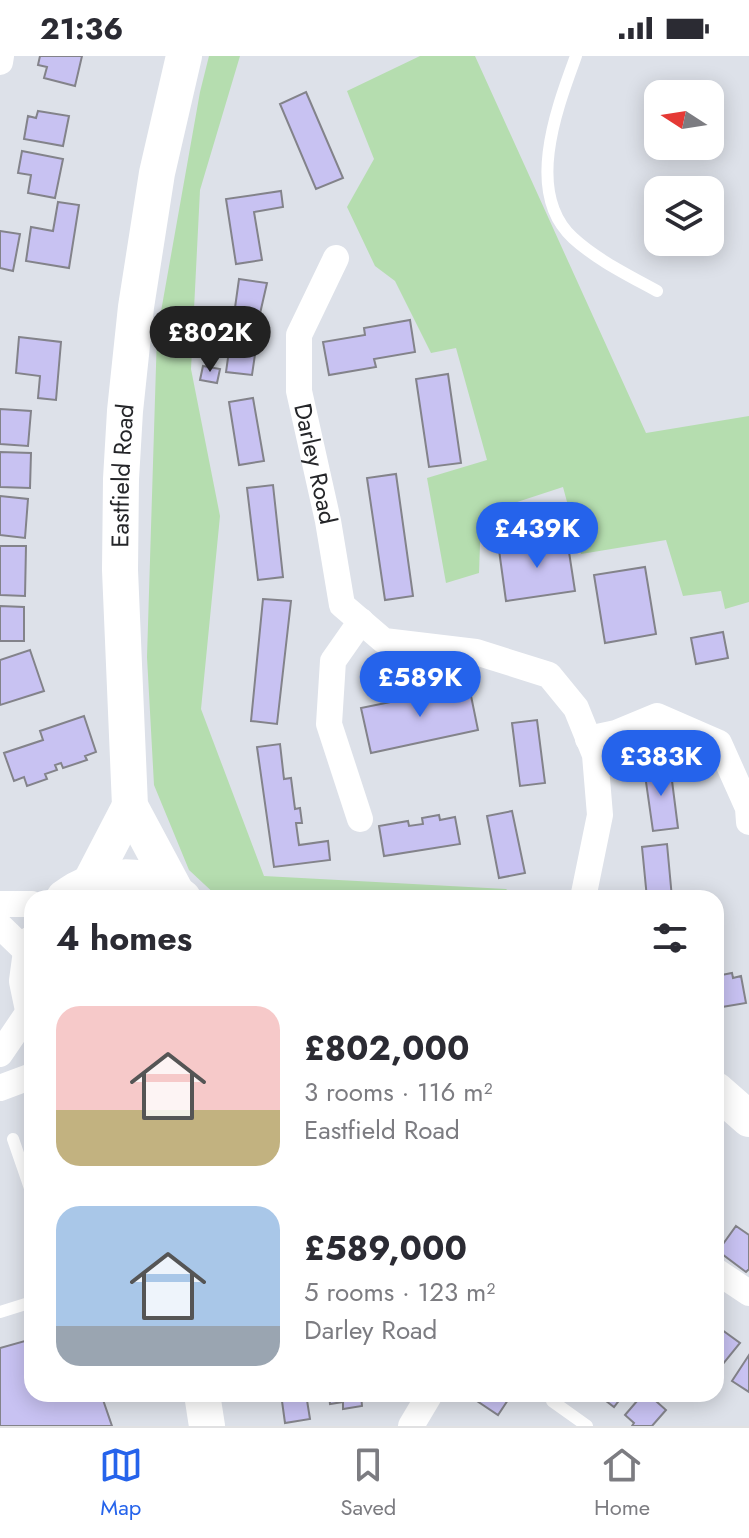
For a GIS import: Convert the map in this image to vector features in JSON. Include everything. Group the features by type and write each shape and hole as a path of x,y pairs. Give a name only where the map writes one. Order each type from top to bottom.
{"street":[{"path":"0,62 1,56"},
{"name":"Eastfield Road","path":"176,890 130,806 120,570 125,411 136,307 152,200 184,56"},
{"name":"Darley Road","path":"336,258 299,335 299,391 328,521 342,605 384,641 476,652 549,675 576,708 595,755 600,815 585,890"},
{"path":"360,819 329,724 333,661 361,621"},
{"path":"588,739 616,733 657,716 719,743 748,808 749,822"},
{"name":"Eastfield Road","path":"77,890 130,806"},
{"path":"77,890 119,877 149,880 169,890"},
{"path":"0,904 24,904"},
{"path":"0,926 24,944"},
{"path":"0,1054 24,1018"},
{"path":"0,1088 24,1079"},
{"path":"724,1097 749,1119"},
{"path":"724,1276 749,1293"},
{"path":"203,1402 207,1426"},
{"path":"411,1426 425,1402"}],"lane":[{"path":"576,56 559,100 550,139 548,184 555,215 571,236 594,255 657,291"},
{"path":"13,1139 24,1171"},
{"path":"0,1312 24,1304"},
{"path":"553,1402 587,1426"}],"green space":[{"path":"209,56 240,56 200,190 191,369 220,516 201,709 264,876 507,890 210,890 189,870 154,785 147,657 157,334"},
{"path":"420,56 475,56 646,433 749,416 749,602 725,609 721,591 683,596 666,540 581,554 563,487 481,514 479,573 446,583 427,478 487,460 456,348 431,353 395,281 375,266 347,207 374,159 347,91"}],"building":[{"path":"40,56 82,56 75,86 44,78 47,67 38,65"},
{"path":"306,92 343,178 316,189 280,104"},
{"path":"38,111 69,116 63,146 24,139 28,116 36,118"},
{"path":"22,151 63,159 55,198 28,193 31,175 18,173"},
{"path":"281,191 283,207 254,212 262,260 236,264 226,199"},
{"path":"58,202 79,205 69,268 26,261 31,227 53,231"},
{"path":"0,231 20,234 13,271 0,268"},
{"path":"239,279 267,283 259,318 265,319 263,335 258,334 252,375 226,372"},
{"path":"410,320 415,352 374,359 376,367 329,375 323,342 365,335 364,328"},
{"path":"19,337 61,342 56,400 38,398 40,376 16,373"},
{"path":"203,366 220,369 217,383 200,380"},
{"path":"448,374 461,463 429,467 416,379"},
{"path":"253,398 264,461 239,465 229,402"},
{"path":"0,409 31,411 28,446 0,444"},
{"path":"0,452 31,453 30,488 0,487"},
{"path":"396,474 413,596 385,600 367,478"},
{"path":"273,485 283,577 258,580 247,488"},
{"path":"0,496 28,499 25,538 0,535"},
{"path":"567,539 575,591 506,601 499,550"},
{"path":"0,546 26,546 25,596 0,595"},
{"path":"645,567 656,634 605,643 594,575"},
{"path":"263,599 291,601 277,724 251,721"},
{"path":"0,606 24,607 24,641 0,641"},
{"path":"723,632 728,658 696,664 691,638"},
{"path":"30,650 44,691 0,705 0,660"},
{"path":"469,686 478,730 371,753 361,708"},
{"path":"84,716 96,752 85,756 87,760 63,768 61,763 55,765 57,770 45,774 47,779 27,786 24,777 14,781 4,753 43,740 40,731"},
{"path":"537,720 545,783 520,786 512,723"},
{"path":"280,744 284,779 291,778 295,809 300,808 302,823 296,823 299,845 328,841 330,860 274,867 257,747"},
{"path":"670,765 678,828 653,831 644,768"},
{"path":"512,811 525,873 499,878 487,816"},
{"path":"439,815 440,820 455,817 460,844 384,856 379,826 408,821 409,826 423,824 422,818"},
{"path":"667,844 671,890 646,890 642,847"},
{"path":"732,973 733,978 741,976 746,1003 724,1007 724,974"},
{"path":"736,1226 749,1235 749,1269 746,1272 724,1256 724,1243"},
{"path":"724,1331 740,1343 724,1363"},
{"path":"24,1341 24,1402 104,1402 112,1426 0,1426 0,1348"},
{"path":"749,1355 749,1392 732,1381"},
{"path":"282,1402 307,1402 310,1419 285,1423"},
{"path":"343,1402 362,1402 362,1406 343,1409"},
{"path":"478,1402 507,1402 498,1415"},
{"path":"636,1402 657,1402 666,1410 652,1426 632,1426 634,1423 625,1415"}]}
